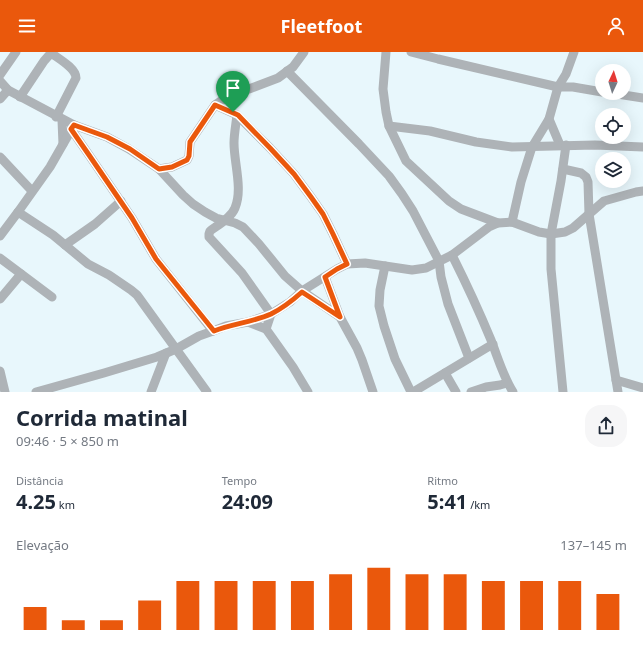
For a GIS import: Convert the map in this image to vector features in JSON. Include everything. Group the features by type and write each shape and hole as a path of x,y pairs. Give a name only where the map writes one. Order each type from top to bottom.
{"street":[{"path":"0,75 16,52"},
{"path":"159,169 172,167 187,160 189,156 190,142 215,105 228,96 278,78 293,67 304,52"},
{"path":"386,52 383,89 386,112 389,126 406,161 449,201 461,209 498,223"},
{"path":"411,52 438,56 558,86 595,91"},
{"path":"512,222 521,182 532,147 548,119 558,86 566,74 574,52"},
{"path":"20,97 51,53 74,70 76,78 59,118 63,144"},
{"path":"287,71 389,176 413,211 439,261 441,277 448,304 469,358"},
{"path":"566,74 573,87"},
{"path":"0,81 8,90 59,118 72,127 107,137 130,149 159,169 193,204 216,218 235,223 243,227 285,276 302,292 340,317"},
{"path":"0,99 8,90"},
{"path":"228,96 235,114 234,142 238,184 237,198 235,208 231,215 210,231 209,237 242,273 271,314"},
{"path":"631,96 643,98"},
{"path":"215,105 235,114 294,174 323,214 347,264"},
{"path":"548,119 563,145 563,169 551,234 552,276 563,392"},
{"path":"389,126 430,131 476,142 512,147 563,145 643,147"},
{"path":"0,236 50,167 72,127"},
{"path":"72,127 132,218 156,259 214,331"},
{"path":"0,157 32,192"},
{"path":"167,178 172,167"},
{"path":"563,169 580,173 586,177 588,182 589,214 618,392"},
{"path":"36,392 104,373 166,353 199,336 226,326 248,322 271,314 290,302 302,292 347,264 365,262 412,270 426,268 452,255 489,226 498,223 512,222 539,232 551,234 565,232 573,228 604,201 643,190"},
{"path":"65,245 95,224 121,201"},
{"path":"18,212 53,235 88,264 109,275 137,295 207,392"},
{"path":"452,255 475,302 513,392"},
{"path":"0,258 52,298"},
{"path":"385,266 380,290 379,306 395,359 412,392 423,388 493,344"},
{"path":"0,299 21,274"},
{"path":"325,277 340,317 357,348 374,392"},
{"path":"266,329 271,314"},
{"path":"248,322 266,329 293,367 308,392"},
{"path":"151,392 166,353"},
{"path":"0,371 5,392"},
{"path":"445,373 456,392"},
{"path":"616,380 643,388"},
{"path":"472,392 486,387 508,383"}],"route":[{"path":"215,105 233,112 238,115 294,174 323,214 347,264 325,277 340,317 302,292 290,302 271,314 248,322 226,326 214,331 156,259 132,218 71,129 74,125 107,137 130,149 159,169 172,167 187,160 189,156 190,142 215,105"}]}
